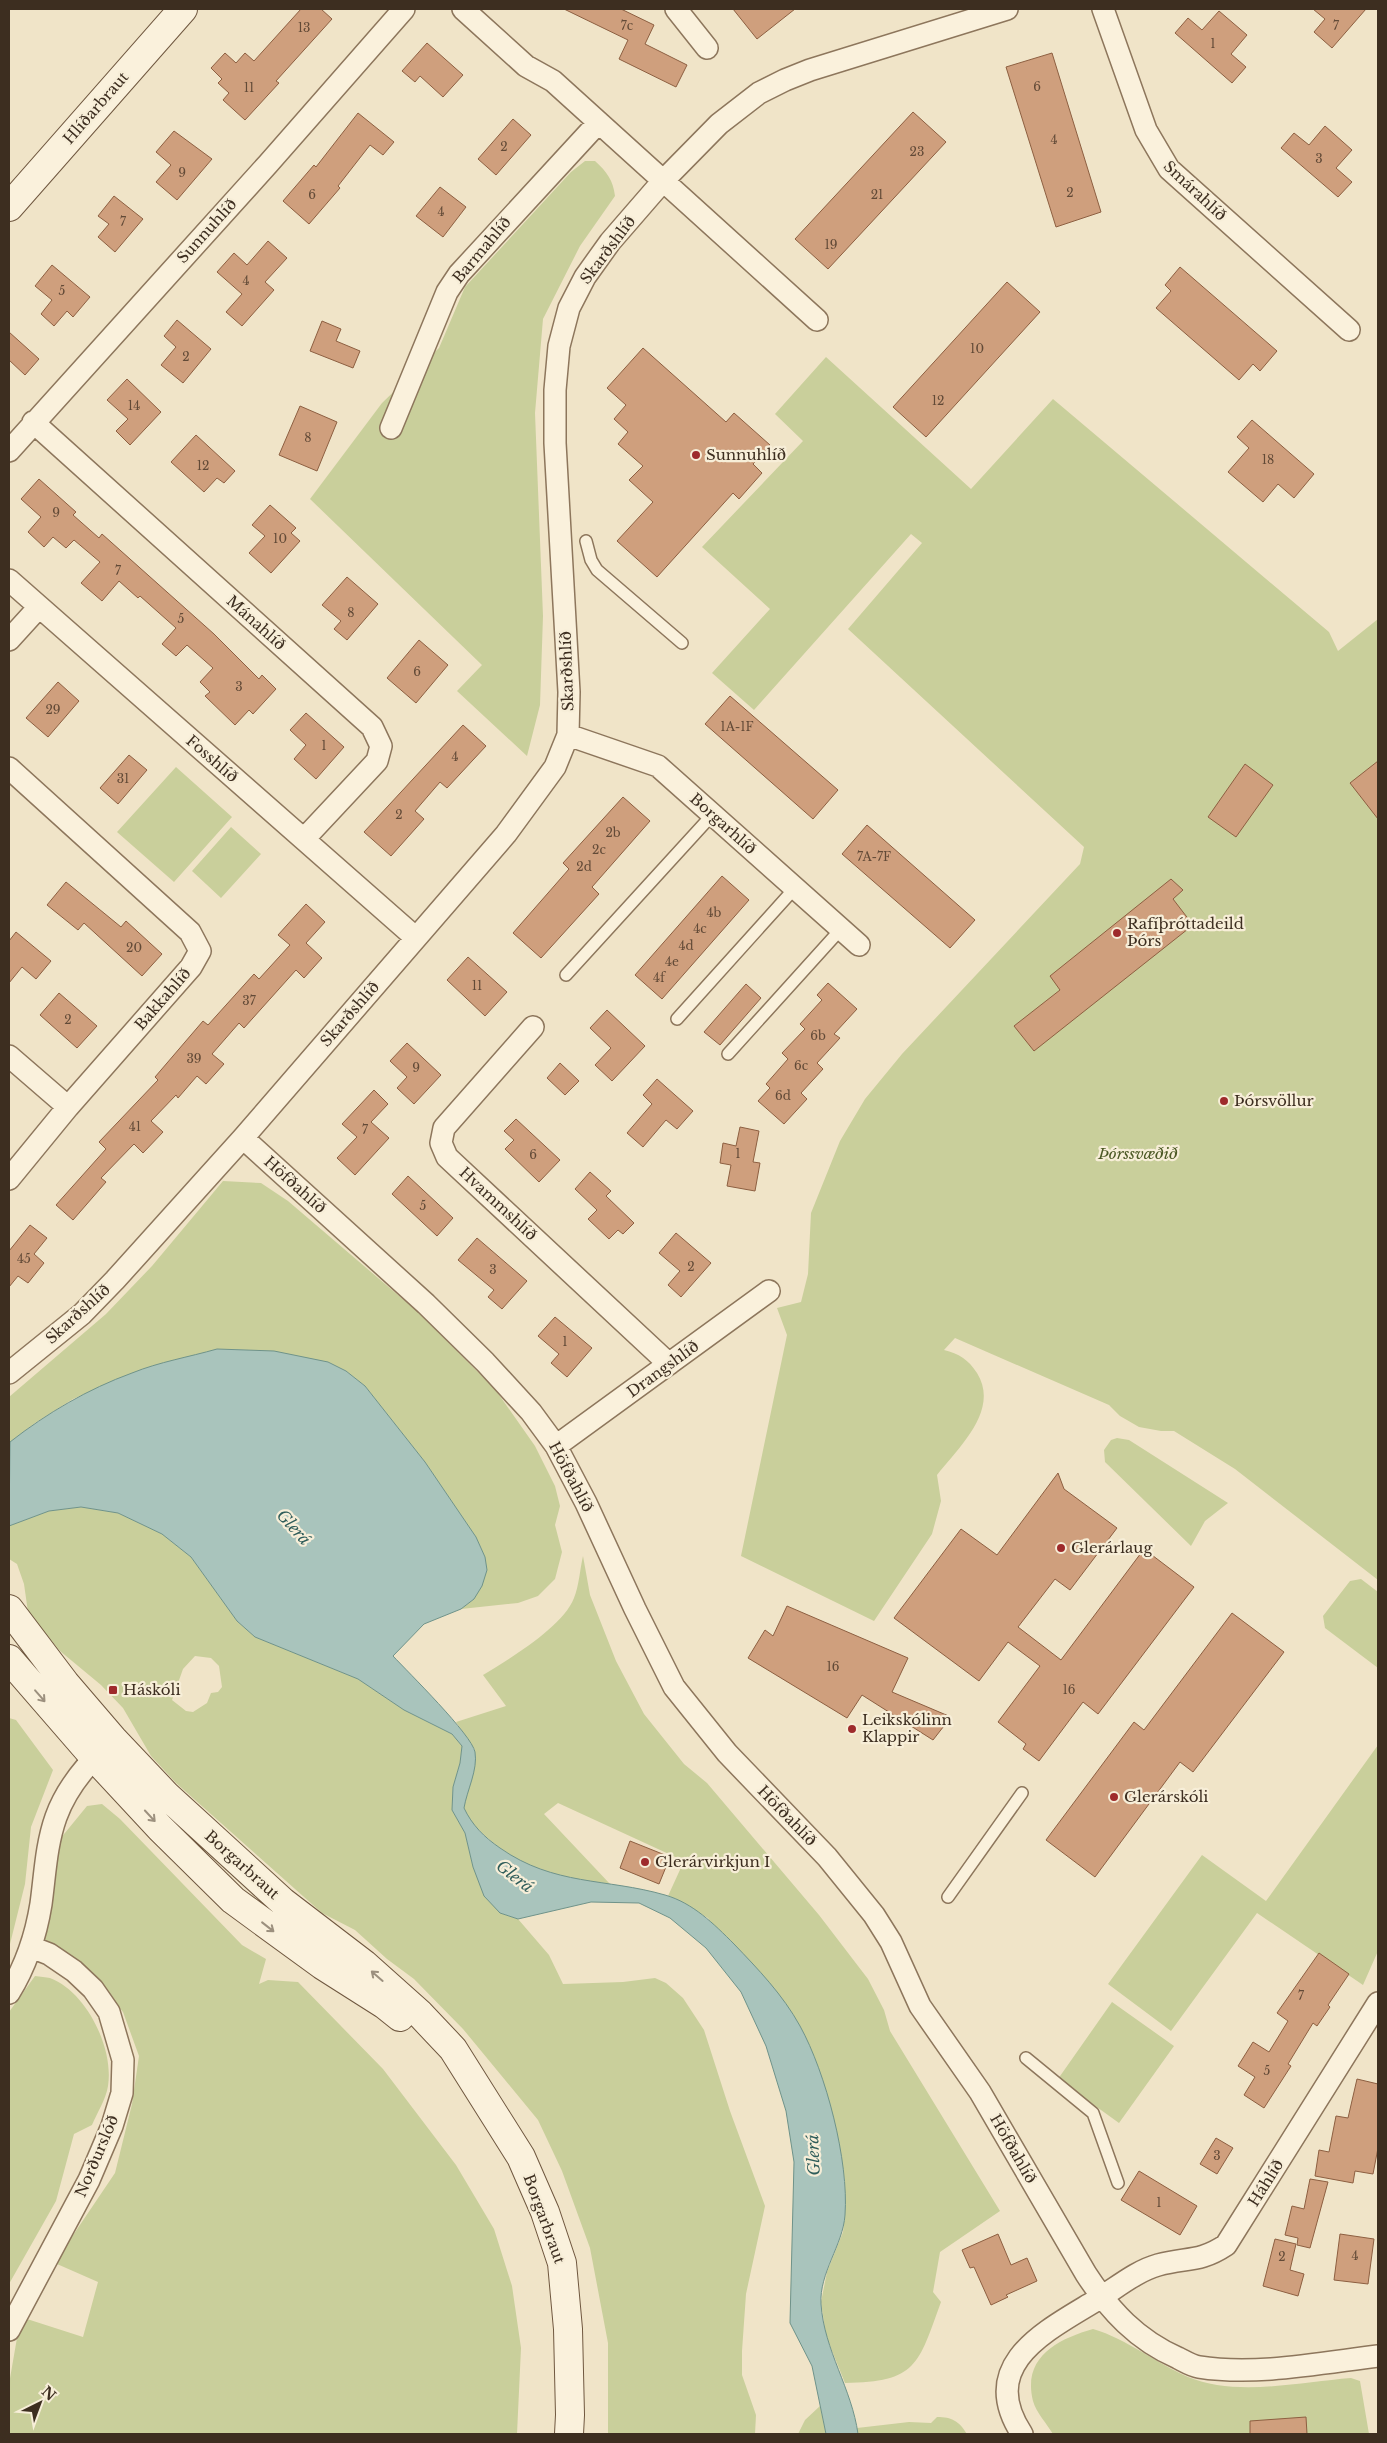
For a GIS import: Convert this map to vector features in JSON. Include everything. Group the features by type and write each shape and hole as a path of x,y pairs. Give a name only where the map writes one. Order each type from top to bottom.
{"street":[{"name":"Hlíðarbraut","path":"9,207 183,9"},
{"name":"Sunnuhlíð","path":"9,451 268,164 404,9"},
{"path":"463,9 526,66 552,81 817,320"},
{"path":"676,9 707,48"},
{"name":"Skarðshlíð","path":"12,1364 89,1307 243,1138 506,834 555,767 568,735 569,683 556,443 556,390 559,346 569,308 585,277 610,242 662,182 719,124 760,93 785,80 1007,9"},
{"name":"Smárahlíð","path":"1103,9 1146,130 1158,154 1169,169 1350,330"},
{"name":"Barmahlíð","path":"391,428 447,292 459,274 598,123"},
{"name":"Mánahlíð","path":"34,422 372,727 381,746 377,761 304,840"},
{"name":"Fosshlíð","path":"9,580 416,938"},
{"path":"9,640 38,607"},
{"name":"Borgarhlíð","path":"568,735 658,766 859,945"},
{"name":"Bakkahlíð","path":"9,768 190,932 200,950 191,967 68,1107 9,1179"},
{"name":"Hvammshlíð","path":"533,1027 444,1128 441,1144 447,1158 669,1364"},
{"path":"9,1056 68,1107"},
{"name":"Höfðahlíð","path":"243,1138 426,1304 485,1362 531,1412 556,1446 674,1687 727,1752 827,1857 874,1915 891,1942 920,2006 980,2092 1101,2297 1123,2323 1158,2349 1197,2367 1237,2370 1378,2356"},
{"name":"Drangshlíð","path":"556,1446 769,1291"},
{"name":"Borgarbraut","path":"11,1612 65,1683 104,1748 160,1828 233,1900 322,1965 384,2005 420,2035 488,2105 521,2157 545,2212 562,2263 568,2329 569,2434"},
{"name":"Borgarbraut","path":"9,1659 104,1748"},
{"path":"9,1993 31,1947 41,1906 46,1856 56,1817 81,1771 104,1748"},
{"name":"Norðurslóð","path":"9,2330 90,2180 112,2126 122,2093 123,2060 118,2035 109,2012 93,1989 74,1971 49,1954 31,1947"},
{"name":"Háhlíð","path":"1022,2434 1015,2424 1007,2400 1007,2381 1028,2346 1042,2334 1130,2279 1157,2265 1195,2260 1212,2254 1226,2245 1378,2003"}],"lane":[{"path":"586,541 591,560 597,570 682,643"},
{"path":"566,975 713,814"},
{"path":"677,1019 795,888"},
{"path":"728,1054 841,929"},
{"path":"948,1897 1022,1793"},
{"path":"1026,2058 1093,2113 1118,2183"}],"green space":[{"path":"585,161 595,161 603,169 611,181 615,196 580,246 543,319 535,413 543,616 540,705 527,756 457,691 482,665 310,499 382,403 439,348 465,287 571,172"},
{"name":"Þórssvæðið","path":"826,357 971,489 1053,399 1329,632 1338,651 1378,619 1378,1580 1235,1469 1174,1431 1139,1427 1120,1416 1109,1405 955,1338 944,1350 954,1353 970,1364 977,1373 983,1387 984,1401 974,1427 937,1475 941,1501 932,1534 874,1621 741,1556 787,1335 777,1308 801,1302 808,1274 811,1213 840,1141 865,1099 902,1054 1080,864 1084,847 848,629 922,543 911,534 754,710 712,673 770,609 702,547 803,441 775,414"},
{"path":"176,767 232,817 174,882 117,832"},
{"path":"231,827 261,854 221,898 192,871"},
{"path":"223,1181 261,1183 288,1201 419,1313 495,1389 535,1446 555,1486 560,1506 555,1525 562,1552 555,1579 538,1596 518,1603 461,1609 474,1599 485,1557 476,1537 425,1462 365,1386 346,1371 328,1362 133,1373 73,1399 35,1423 9,1443 9,1397 106,1314 152,1266"},
{"path":"1117,1438 1129,1440 1228,1503 1205,1521 1191,1546 1105,1462 1104,1450 1111,1440"},
{"path":"81,1507 118,1513 162,1534 191,1557 237,1621 255,1637 358,1679 404,1710 452,1734 462,1746 460,1763 453,1787 452,1810 465,1833 473,1867 500,1913 518,1919 549,1955 563,1984 623,1982 655,1978 666,1983 683,1998 704,2030 730,2111 765,2206 746,2294 742,2351 742,2375 756,2415 755,2434 608,2434 608,2343 590,2248 562,2171 538,2120 463,2029 414,1979 387,1959 355,1930 322,1913 176,1783 151,1756 123,1708 101,1685 60,1651 28,1612 24,1584 17,1564 9,1559 9,1526 49,1511","holes":["195,1656 211,1658 219,1666 222,1687 218,1692 211,1693 207,1703 193,1712 186,1711 172,1700 183,1669"]},
{"path":"583,1556 590,1595 616,1661 644,1714 684,1764 707,1783 819,1915 868,1979 884,2010 890,2031 1000,2211 940,2252 933,2292 941,2302 920,2355 901,2374 869,2382 845,2383 826,2336 821,2302 827,2272 843,2232 845,2214 845,2182 836,2130 708,1918 668,1896 684,1861 558,1803 544,1814 610,1884 573,1879 539,1869 507,1853 478,1829 465,1813 465,1795 475,1750 456,1722 506,1706 483,1675 534,1641 559,1620 574,1598"},
{"path":"1361,1579 1378,1592 1378,1668 1325,1628 1323,1616 1350,1581"},
{"path":"9,1718 16,1720 53,1770 31,1827 25,1884 9,1948"},
{"path":"1378,1745 1378,1951 1363,1985 1257,1913 1171,2031 1108,1984 1202,1855 1266,1901"},
{"path":"102,1804 120,1819 242,1945 266,1959 259,1984 268,1980 298,1982 383,2069 456,2165 494,2229 512,2286 521,2348 517,2434 9,2434 9,2384 17,2338 23,2321 61,2253 115,2173 132,2104 139,2056 123,2012 94,1978 42,1941 51,1850 87,1806","holes":["57,2264 98,2282 83,2337 27,2319"]},
{"path":"35,1976 50,1978 63,1985 76,1996 86,2009 95,2023 107,2055 108,2086 92,2125 74,2134 56,2201 9,2284 9,2012"},
{"path":"1112,2002 1174,2046 1119,2123 1058,2079"},
{"path":"1093,2329 1130,2345 1188,2377 1207,2383 1247,2387 1290,2385 1351,2378 1360,2381 1369,2434 1053,2434 1034,2405 1031,2386 1033,2373 1038,2362 1046,2352 1067,2338"},
{"path":"820,2406 826,2434 798,2434 805,2420"},
{"path":"937,2417 955,2421 967,2434 858,2434 857,2428 909,2422 931,2423"}],"water":[{"name":"Glerá","path":"217,1349 274,1351 328,1362 346,1371 365,1386 425,1462 476,1537 485,1557 487,1570 482,1586 474,1599 461,1609 424,1624 393,1656 452,1718 475,1752 474,1773 464,1808 479,1830 500,1848 540,1869 560,1875 665,1895 685,1903 711,1922 752,1963 786,2004 800,2026 810,2045 827,2092 834,2118 843,2169 845,2215 840,2237 824,2281 821,2304 827,2337 850,2401 858,2434 826,2434 812,2366 790,2323 794,2162 786,2111 766,2046 741,1992 706,1948 670,1918 639,1903 591,1902 518,1919 500,1913 484,1896 473,1867 465,1833 452,1810 453,1787 460,1763 462,1746 452,1734 404,1710 358,1679 255,1637 237,1621 191,1557 162,1534 118,1513 81,1507 49,1511 9,1526 10,1442 38,1421 100,1386 142,1369"}],"building":[{"path":"301,9 321,9 332,19 276,81 279,83 245,120 223,100 229,93 218,83 222,79 211,68 225,53 236,63 245,53 254,61"},
{"path":"564,9 621,9 654,25 645,44 687,65 676,87 619,59 628,40"},
{"path":"733,9 795,9 757,39"},
{"path":"1313,9 1366,9 1332,48 1314,32 1325,19"},
{"path":"1219,11 1247,35 1231,54 1246,67 1232,83 1175,33 1188,18 1202,30"},
{"path":"427,43 463,75 443,97 420,76 415,82 402,71"},
{"path":"1052,53 1101,212 1056,227 1006,67"},
{"path":"913,112 946,142 828,269 795,239"},
{"path":"358,113 394,142 383,155 370,145 338,186 340,188 309,224 283,201 314,165 316,167"},
{"path":"513,119 531,135 496,175 478,159"},
{"path":"1325,126 1352,150 1336,168 1352,182 1338,197 1281,148 1294,133 1309,145"},
{"path":"174,131 212,159 177,200 156,182 171,165 156,152"},
{"path":"440,187 466,207 443,237 416,216"},
{"path":"114,196 143,219 115,252 98,237 109,224 98,216"},
{"path":"268,241 287,258 265,282 274,290 242,326 226,312 242,294 217,272 234,253 247,265"},
{"path":"52,265 90,297 73,317 67,311 54,326 41,314 52,300 35,286"},
{"path":"1180,267 1277,351 1260,371 1253,364 1239,380 1156,308 1171,291 1165,285"},
{"path":"1007,282 1040,312 926,437 893,407"},
{"path":"177,320 211,349 183,383 161,365 176,347 164,336"},
{"path":"322,321 341,329 336,341 360,351 353,368 310,351"},
{"path":"9,332 39,359 25,375 9,360"},
{"name":"Sunnuhlíð","path":"643,348 726,422 734,413 770,445 753,464 762,473 739,499 733,493 657,577 617,541 653,502 629,480 643,466 618,444 628,432 614,419 626,405 607,388"},
{"path":"127,379 161,412 130,445 116,431 128,419 107,400"},
{"path":"300,406 337,422 317,471 279,455"},
{"path":"1252,420 1314,474 1294,498 1278,484 1263,502 1228,472 1249,448 1237,437"},
{"path":"196,435 235,471 224,483 217,478 204,492 171,462"},
{"path":"39,479 76,512 73,515 99,538 102,534 214,634 259,679 262,675 276,689 253,714 249,710 235,725 205,696 210,692 200,682 213,668 187,645 176,656 162,644 176,628 140,596 138,598 119,581 102,601 81,583 100,562 74,540 66,548 53,537 44,547 28,532 41,517 21,499"},
{"path":"270,505 296,528 291,533 300,541 271,573 249,553 265,536 252,525"},
{"path":"347,577 378,604 347,640 334,629 341,621 322,605"},
{"path":"419,640 448,665 416,703 387,678"},
{"path":"58,682 79,701 48,737 26,718"},
{"path":"730,696 838,790 813,819 705,724"},
{"path":"306,713 344,747 316,779 294,759 306,745 290,730"},
{"path":"463,725 486,746 447,788 440,782 415,811 424,819 391,856 364,832"},
{"path":"129,755 147,770 118,804 100,788"},
{"path":"1378,761 1378,819 1350,783"},
{"path":"1245,764 1273,785 1236,837 1208,817"},
{"path":"623,797 650,821 592,887 599,894 541,958 513,933 569,869 563,863"},
{"path":"867,825 975,920 950,948 842,854"},
{"path":"722,876 749,900 662,999 635,975"},
{"path":"1171,879 1183,890 1173,899 1193,925 1034,1051 1014,1026 1060,990 1050,976"},
{"path":"66,882 121,927 126,921 162,954 142,976 84,923 78,930 47,905"},
{"path":"306,904 325,922 306,943 322,958 304,978 296,970 244,1028 239,1023 212,1054 224,1064 206,1084 197,1076 178,1098 176,1095 151,1121 163,1132 143,1153 134,1144 101,1178 106,1182 73,1220 56,1205 106,1149 99,1142 158,1080 155,1077 203,1021 208,1025 254,974 259,979 290,945 278,935"},
{"path":"16,932 51,961 36,979 22,967 9,983 9,941"},
{"path":"468,957 507,992 485,1016 447,980"},
{"path":"828,983 857,1009 834,1034 840,1038 817,1063 823,1069 801,1093 807,1099 784,1124 758,1101 770,1088 766,1084 788,1059 782,1053 805,1029 800,1024 822,1000 817,995"},
{"path":"746,984 761,998 720,1045 704,1032"},
{"path":"59,993 97,1026 77,1048 40,1015"},
{"path":"607,1010 645,1046 612,1081 595,1065 611,1048 590,1028"},
{"path":"407,1043 441,1075 414,1104 397,1088 407,1077 390,1061"},
{"path":"560,1063 579,1081 565,1095 547,1078"},
{"path":"657,1079 693,1111 677,1129 666,1120 643,1147 627,1133 652,1104 643,1095"},
{"path":"374,1090 388,1104 371,1122 389,1138 355,1175 337,1158 357,1137 342,1124"},
{"path":"516,1119 560,1160 539,1182 505,1149 514,1140 504,1131"},
{"path":"740,1127 759,1131 753,1162 760,1163 755,1191 727,1186 731,1165 720,1163 723,1143 736,1146"},
{"path":"590,1172 611,1191 606,1196 634,1223 623,1234 618,1230 609,1239 588,1219 597,1210 575,1189"},
{"path":"408,1176 453,1218 437,1236 392,1194"},
{"path":"30,1225 47,1238 34,1254 44,1263 28,1283 18,1276 9,1287 9,1251"},
{"path":"676,1233 711,1263 681,1297 668,1285 680,1271 659,1253"},
{"path":"477,1238 527,1281 502,1309 488,1297 494,1290 458,1260"},
{"path":"555,1317 592,1348 567,1377 551,1363 559,1354 538,1336"},
{"path":"1058,1473 1064,1489 1117,1528 1070,1590 1055,1579 1018,1627 1061,1660 1144,1549 1194,1587 1098,1714 1083,1702 1039,1761 1023,1749 1026,1744 998,1722 1040,1666 1008,1642 979,1681 894,1618 961,1529 997,1555"},
{"path":"787,1606 908,1658 892,1692 951,1717 933,1740 862,1695 847,1718 748,1658 765,1630 773,1636"},
{"path":"1232,1613 1284,1652 1193,1772 1180,1762 1095,1877 1046,1840 1134,1722 1144,1730"},
{"name":"Glerárvirkjun I","path":"630,1841 670,1857 659,1884 620,1868"},
{"path":"1319,1953 1349,1974 1328,2005 1330,2007 1317,2026 1313,2023 1288,2064 1291,2066 1264,2108 1244,2095 1255,2077 1238,2066 1253,2042 1269,2052 1288,2021 1277,2013"},
{"path":"1357,2079 1378,2084 1378,2148 1373,2174 1355,2171 1353,2183 1315,2176 1319,2150 1329,2152 1336,2116 1348,2118"},
{"path":"1216,2138 1233,2148 1217,2174 1200,2164"},
{"path":"1139,2171 1197,2206 1180,2235 1121,2200"},
{"path":"1310,2179 1328,2182 1310,2248 1297,2245 1298,2238 1285,2235 1292,2206 1304,2209"},
{"path":"998,2234 1011,2265 1027,2258 1037,2281 1006,2295 1008,2297 991,2305 974,2267 970,2268 962,2250"},
{"path":"1340,2234 1374,2239 1368,2284 1334,2280"},
{"path":"1275,2239 1296,2244 1290,2270 1304,2274 1298,2296 1263,2286"},
{"path":"1306,2417 1307,2434 1250,2434 1250,2421"}],"place":[{"name":"Sunnuhlíð","path":"696,455"},
{"name":"Rafíþróttadeild Þórs","path":"1117,933"},
{"name":"Þórsvöllur","path":"1224,1101"},
{"name":"Glerárlaug","path":"1061,1548"},
{"name":"Háskóli","path":"113,1690"},
{"name":"Leikskólinn Klappir","path":"852,1729"},
{"name":"Glerárskóli","path":"1114,1797"},
{"name":"Glerárvirkjun I","path":"645,1862"}]}
